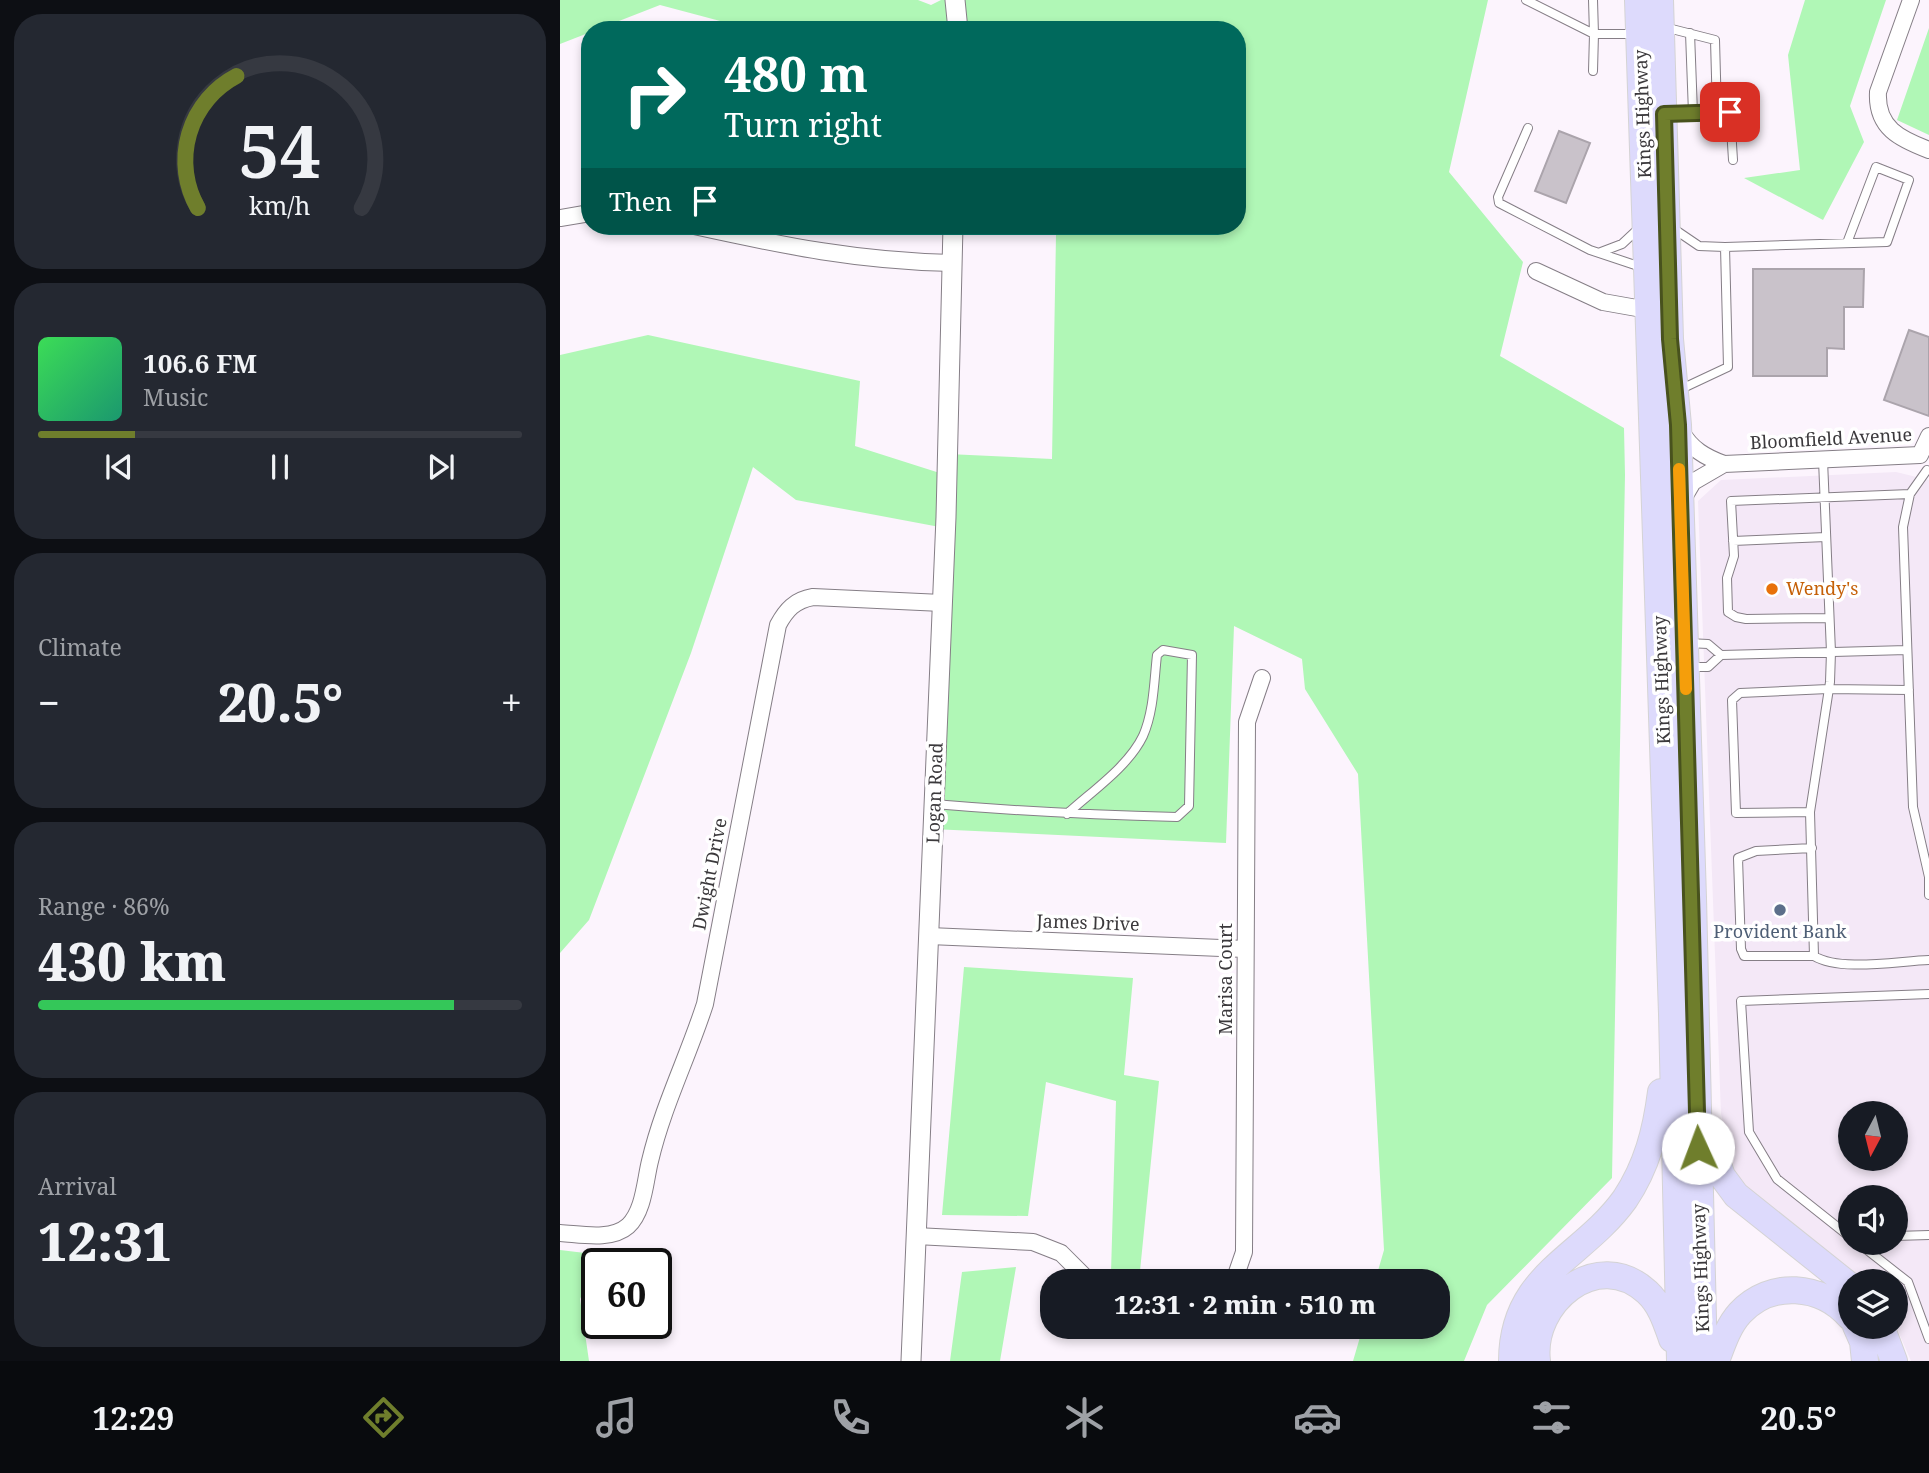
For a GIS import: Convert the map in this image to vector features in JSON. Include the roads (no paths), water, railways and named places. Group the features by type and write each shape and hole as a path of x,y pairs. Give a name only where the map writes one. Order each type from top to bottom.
{"main road":[{"name":"Kings Highway","path":"1639,0 1651,30 1664,114 1656,221 1647,270 1672,1014 1678,1361"},
{"name":"Kings Highway","path":"1660,0 1651,30 1656,221 1678,425 1704,1361"},
{"path":"1512,1361 1514,1329 1526,1298 1548,1272 1613,1213 1647,1159 1657,1121 1672,1014"},
{"path":"1696,1095 1713,1154 1728,1185 1747,1205 1838,1277"},
{"path":"1537,1361 1540,1325 1552,1303 1564,1291 1597,1277 1626,1280 1647,1292 1661,1310 1678,1361"},
{"path":"1716,1361 1724,1339 1740,1313 1772,1293 1789,1289 1818,1294 1838,1306"},
{"path":"1862,1339 1866,1361"},
{"path":"1886,1339 1894,1361"}],"street":[{"path":"955,0 957,21"},
{"path":"1911,0 1878,92 1877,104 1880,116 1891,132 1929,150"},
{"path":"560,218 581,214"},
{"path":"747,235 829,255 884,262 952,263"},
{"name":"Logan Road","path":"911,1361 942,603 953,235"},
{"path":"1535,271 1602,302 1648,310"},
{"name":"Bloomfield Avenue","path":"1678,425 1691,447 1705,457 1724,464 1823,460 1925,465 1929,436"},
{"name":"Bloomfield Avenue","path":"1679,508 1693,482 1724,464"},
{"name":"Dwight Drive","path":"560,1233 612,1234 626,1227 638,1213 665,1104 693,1041 705,1004 778,625 784,614 794,603 813,597 942,603"},
{"name":"Marisa Court","path":"1238,1269 1244,1252 1247,722 1262,678"},
{"name":"James Drive","path":"929,936 1245,949"},
{"path":"916,1236 1033,1241 1061,1253 1077,1269"}],"lane":[{"path":"1526,0 1594,34 1651,30 1690,33 1715,40 1717,113"},
{"path":"1593,0 1594,71"},
{"path":"1690,33 1693,113"},
{"path":"1664,114 1730,112 1733,160"},
{"path":"1528,128 1499,203 1590,250 1647,270"},
{"path":"1600,252 1622,244 1656,221 1699,246 1725,247 1887,242 1909,180 1876,167 1847,243"},
{"path":"1676,391 1728,367 1725,247"},
{"path":"1814,956 1810,812 1831,652 1823,460"},
{"path":"1925,465 1910,494 1903,527 1913,807 1929,877 1929,895"},
{"path":"1829,618 1735,617 1728,612 1727,578 1734,556 1731,501 1910,494"},
{"path":"1733,541 1826,537"},
{"path":"1685,655 1708,644 1721,655"},
{"path":"934,804 1067,814 1177,817 1184,813 1189,806 1192,655 1163,650 1157,655 1151,709 1143,736 1130,756 1067,814"},
{"path":"1685,655 1708,667 1721,655 1908,650"},
{"path":"1810,812 1736,813 1732,700 1741,693 1828,689 1909,690"},
{"path":"1812,848 1756,851 1738,858 1741,949 1744,957 1814,956 1825,963 1841,964 1929,960"},
{"path":"1838,1227 1777,1179 1749,1132 1741,1000 1929,994"},
{"path":"1908,1236 1929,1235"},
{"path":"1877,1255 1909,1282 1929,1339"}],"place":[{"name":"Wendy's","path":"1772,589"},
{"name":"Provident Bank","path":"1780,910"}]}
